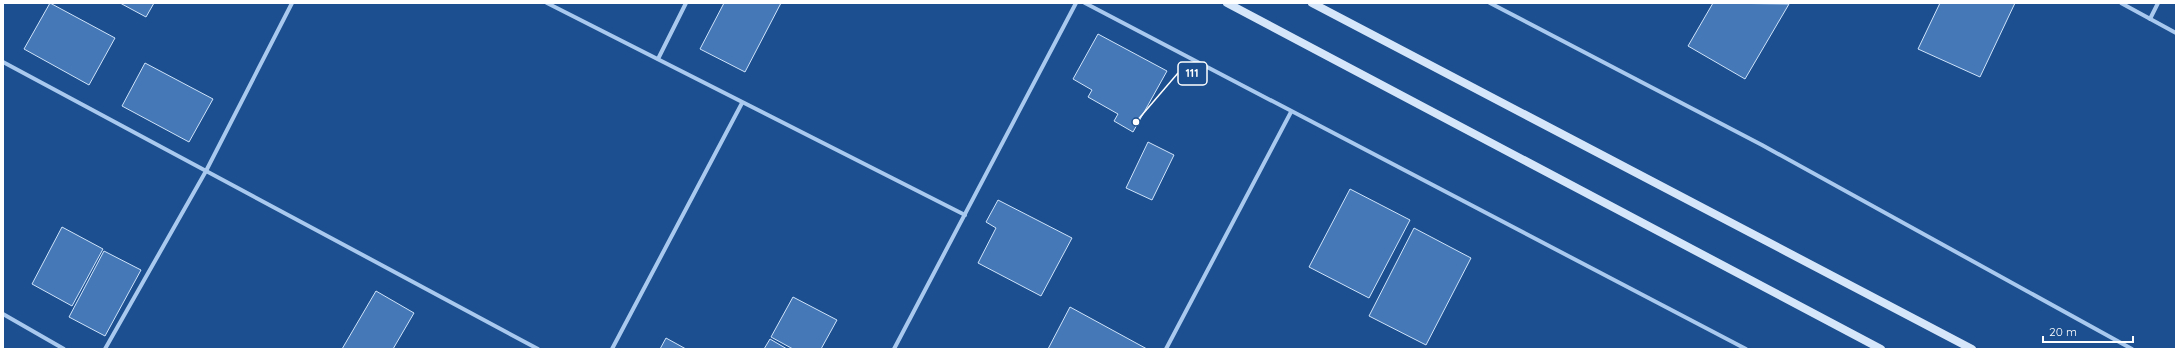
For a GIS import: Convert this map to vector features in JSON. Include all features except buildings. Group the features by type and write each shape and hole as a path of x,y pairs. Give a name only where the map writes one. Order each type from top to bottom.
{"main road":[{"path":"1227,3 1881,349"},
{"path":"1312,3 1972,349"}],"street":[{"path":"105,349 206,171 292,3"},
{"path":"547,3 965,215"},
{"path":"658,59 686,3"},
{"path":"894,349 1076,3"},
{"path":"1085,3 1746,349"},
{"path":"1490,3 1762,145 2132,349"},
{"path":"2121,3 2176,33"},
{"path":"2150,19 2158,3"},
{"path":"3,62 538,349"},
{"path":"612,349 742,103"},
{"path":"1166,349 1291,112"},
{"path":"3,314 64,349"}],"place":[{"name":"111","path":"1136,122"}]}
